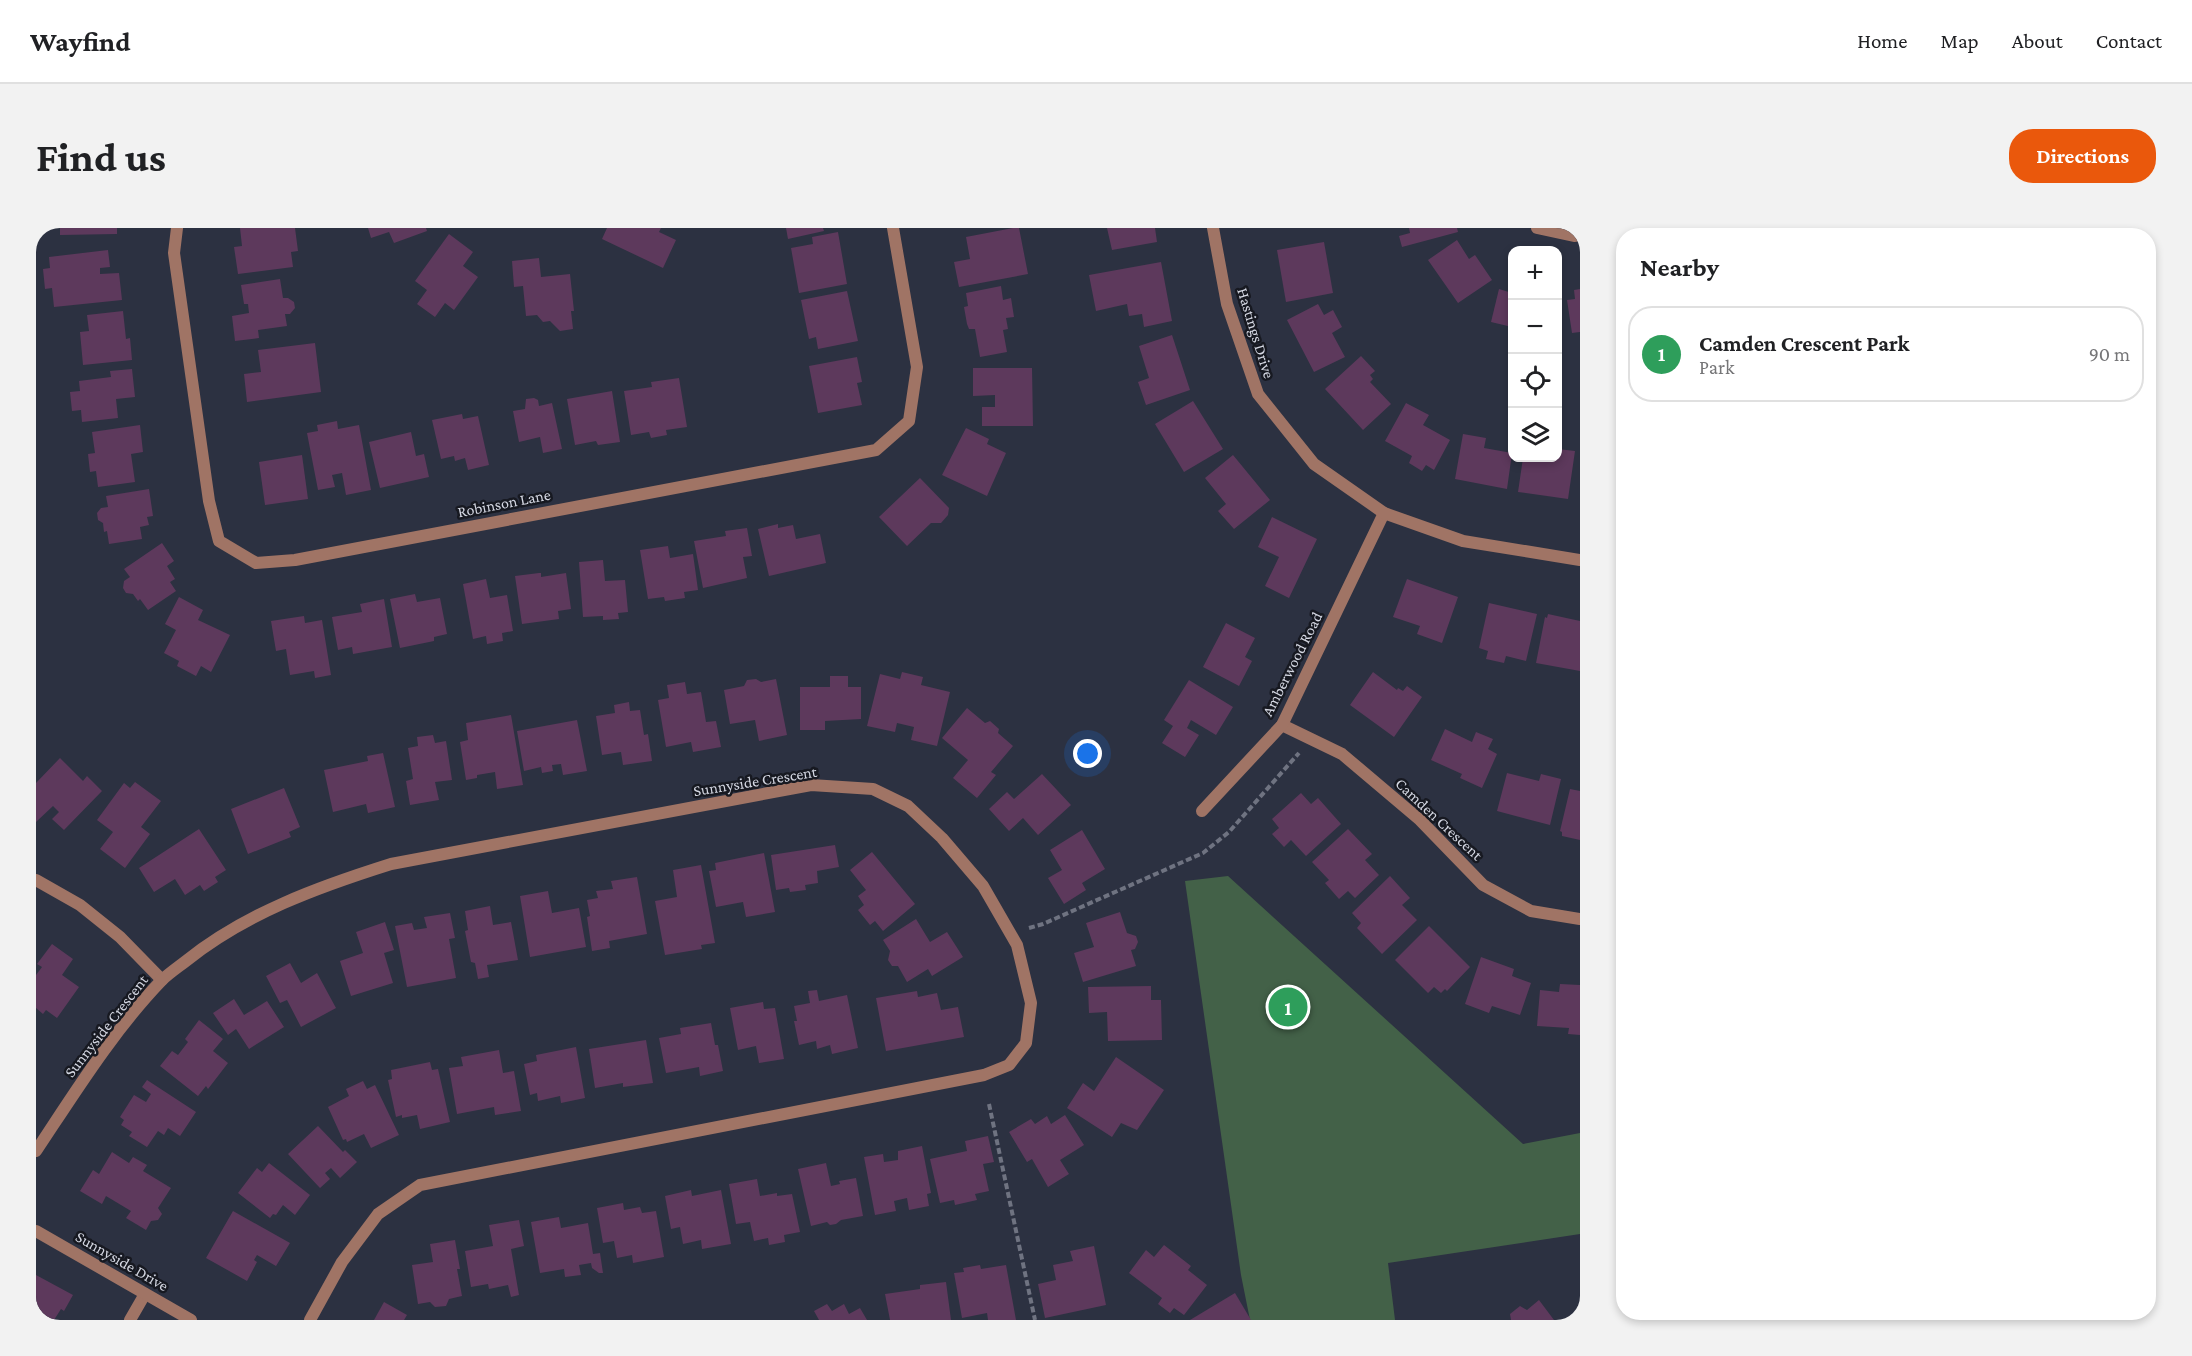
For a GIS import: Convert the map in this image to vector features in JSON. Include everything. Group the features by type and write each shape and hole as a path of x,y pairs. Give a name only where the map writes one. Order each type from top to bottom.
{"street":[{"name":"Robinson Lane","path":"177,228 174,253 209,501 219,541 256,562 295,560 876,450 909,421 917,367 893,228"},
{"name":"Hastings Drive","path":"1213,228 1227,304 1258,394 1314,464 1384,513 1463,541 1580,560"},
{"path":"1537,228 1574,236 1580,235"},
{"name":"Amberwood Road","path":"1202,811 1282,725 1384,513"},
{"name":"Camden Crescent","path":"1282,725 1342,754 1420,820 1483,885 1531,911 1580,919"},
{"name":"Sunnyside Crescent","path":"36,1151 119,1033 162,981 212,940 274,907 332,883 391,864 811,785 873,789 908,806 942,838 983,886 1017,945 1031,1004 1026,1043 1009,1065 984,1075 420,1185 378,1214 342,1262 310,1320"},
{"path":"36,880 80,904 120,937 162,981"},
{"name":"Sunnyside Drive","path":"36,1231 191,1320"},
{"path":"130,1320 145,1294"}],"path":[{"path":"1029,928 1203,853 1229,832 1305,746"},
{"path":"989,1104 1035,1320"}],"green space":[{"path":"1228,876 1523,1144 1580,1133 1580,1234 1388,1263 1395,1320 1250,1320 1241,1275 1185,881"}],"building":[{"path":"60,228 117,228 117,234 60,235"},
{"path":"240,228 295,228 298,251 291,252 293,267 238,274 234,247 242,246"},
{"path":"368,228 426,228 427,231 394,243 389,232 371,238"},
{"path":"607,228 661,228 659,232 676,240 663,268 602,239"},
{"path":"786,228 823,228 824,231 788,239"},
{"path":"1019,228 1028,274 959,287 954,262 970,259 966,237"},
{"path":"1107,228 1155,228 1157,242 1112,250"},
{"path":"1409,228 1457,228 1458,232 1402,247 1399,236 1410,233"},
{"path":"838,232 847,284 799,293 791,248 813,244 812,237"},
{"path":"449,234 473,252 463,266 478,277 454,310 445,303 435,317 417,304 427,290 415,281"},
{"path":"1457,240 1469,259 1475,255 1492,280 1458,303 1428,260"},
{"path":"1324,242 1333,293 1286,302 1277,250"},
{"path":"108,250 110,267 100,268 100,274 119,273 122,300 54,307 52,288 45,289 43,269 50,268 49,257"},
{"path":"539,258 541,277 570,274 574,311 571,311 573,329 560,331 550,321 543,322 537,315 526,316 523,286 514,287 512,261"},
{"path":"1161,262 1172,321 1144,327 1142,314 1129,316 1127,304 1096,311 1089,275"},
{"path":"280,279 283,298 294,302 295,308 290,314 285,314 287,326 258,330 259,338 235,341 232,316 249,313 248,304 244,304 241,285"},
{"path":"1001,286 1003,300 1011,298 1014,317 1006,318 1008,329 1003,330 1007,352 980,357 975,329 969,329 967,324 964,307 968,306 966,293"},
{"path":"1499,289 1508,292 1508,326 1491,322"},
{"path":"1580,289 1580,332 1572,333 1567,300 1575,299 1574,290"},
{"path":"847,291 858,341 818,349 816,337 809,339 801,300"},
{"path":"1318,304 1324,315 1333,310 1342,327 1332,333 1345,357 1314,372 1287,320"},
{"path":"123,311 126,339 130,338 132,360 83,365 80,332 89,331 87,315"},
{"path":"1172,335 1190,390 1146,405 1138,382 1149,378 1139,346"},
{"path":"315,343 321,392 247,402 244,374 261,372 258,350"},
{"path":"1361,356 1375,371 1370,375 1373,379 1370,382 1391,404 1363,430 1325,389"},
{"path":"857,357 862,382 857,383 862,405 818,413 809,366"},
{"path":"973,368 1032,368 1033,426 982,426 982,407 995,407 995,395 973,396"},
{"path":"132,369 135,397 116,399 118,418 82,422 81,410 72,411 70,392 80,391 79,381 111,377 110,371"},
{"path":"679,378 687,427 666,430 667,435 651,438 649,432 631,435 624,391 652,387 651,382"},
{"path":"612,391 620,442 598,445 596,441 575,445 567,399"},
{"path":"526,399 538,400 539,406 552,403 562,449 543,453 540,437 519,442 513,411 525,409"},
{"path":"1193,401 1223,449 1184,472 1155,424"},
{"path":"1406,403 1429,415 1423,425 1450,440 1434,470 1426,465 1422,471 1409,463 1412,456 1385,441"},
{"path":"462,414 463,419 478,416 489,465 468,470 465,458 455,461 454,456 441,459 432,420"},
{"path":"337,421 338,429 359,425 371,490 346,495 342,473 332,475 335,487 318,490 307,433 318,431 317,425"},
{"path":"140,425 143,452 131,454 135,482 98,487 96,471 90,472 88,454 95,453 92,432"},
{"path":"966,428 989,439 987,444 1006,453 987,496 942,475"},
{"path":"411,432 416,456 424,454 429,477 380,488 369,442"},
{"path":"1463,434 1486,438 1484,448 1508,452 1508,462 1511,462 1507,489 1455,479"},
{"path":"1562,449 1575,451 1568,499 1518,492 1522,462 1562,462"},
{"path":"302,455 308,499 265,505 259,462"},
{"path":"1233,455 1270,500 1234,529 1218,511 1226,504 1205,478"},
{"path":"920,478 949,508 948,515 941,523 931,523 907,546 879,517"},
{"path":"149,489 153,516 147,517 149,525 140,527 142,539 109,544 107,531 104,532 103,523 98,520 97,513 101,508 108,507 106,496"},
{"path":"1272,517 1317,539 1289,598 1265,586 1279,557 1258,547"},
{"path":"778,524 778,528 793,525 796,539 820,534 826,563 769,576 758,529"},
{"path":"747,528 752,556 743,557 747,578 703,588 694,541 726,536 725,531"},
{"path":"162,543 174,561 167,566 175,579 170,582 176,591 148,610 140,599 138,601 133,594 126,593 123,588 124,581 130,577 124,569"},
{"path":"668,546 670,558 693,554 698,590 684,592 685,598 665,601 664,597 648,599 640,550"},
{"path":"603,560 605,581 625,580 628,612 618,613 619,619 603,620 603,616 583,617 579,562"},
{"path":"541,573 541,577 566,573 571,609 558,611 559,619 522,624 515,576"},
{"path":"486,579 490,598 507,595 513,631 502,633 503,641 487,644 486,636 473,639 463,584"},
{"path":"1407,579 1458,597 1442,643 1417,634 1420,626 1393,617"},
{"path":"415,594 417,602 440,598 447,634 434,637 434,641 400,648 390,599"},
{"path":"179,597 203,610 198,620 230,635 211,672 201,666 196,676 177,666 179,661 164,653 176,630 165,624"},
{"path":"384,599 392,647 353,654 352,647 338,650 332,617 362,612 360,604"},
{"path":"1489,603 1537,614 1526,661 1506,656 1504,663 1486,659 1488,651 1479,648"},
{"path":"1548,614 1580,621 1580,671 1536,663 1545,617 1547,618"},
{"path":"304,616 305,623 322,620 331,675 315,678 314,671 290,675 286,649 276,651 271,621"},
{"path":"1226,623 1255,638 1245,657 1252,661 1239,686 1203,667"},
{"path":"902,672 923,677 921,685 950,692 937,746 911,740 914,727 897,723 895,732 867,726 880,674 900,679"},
{"path":"1373,672 1397,690 1398,688 1403,691 1407,686 1422,697 1394,737 1350,705"},
{"path":"830,676 848,676 848,687 861,687 861,719 825,721 825,730 800,730 800,687 830,687"},
{"path":"756,679 761,682 776,679 787,735 759,741 755,720 730,724 724,690 744,686 747,680"},
{"path":"1189,680 1233,707 1216,735 1191,720 1187,728 1199,735 1185,757 1162,743 1173,726 1164,720"},
{"path":"685,682 687,694 701,692 706,722 716,721 721,747 693,752 691,742 666,747 658,700 669,698 667,685"},
{"path":"629,702 630,711 640,710 644,735 648,734 652,761 623,765 621,752 602,755 596,716 615,713 614,705"},
{"path":"967,708 985,723 990,721 999,729 998,733 1013,746 991,772 996,775 977,798 953,778 968,760 942,738"},
{"path":"511,715 523,785 497,789 495,772 477,775 477,778 466,780 460,742 468,740 466,723"},
{"path":"577,720 587,771 563,775 561,764 552,765 553,771 542,773 541,767 524,771 517,731"},
{"path":"1445,729 1472,742 1476,732 1493,739 1488,749 1497,754 1482,788 1460,778 1462,774 1431,760"},
{"path":"433,735 435,743 446,741 452,780 435,782 439,800 410,805 406,781 413,779 408,748 418,746 417,737"},
{"path":"383,753 395,807 368,813 366,804 333,812 324,770 368,761 367,756"},
{"path":"60,758 83,781 87,776 102,791 64,830 52,819 59,812 53,806 36,822 36,783"},
{"path":"1507,773 1539,781 1541,774 1561,779 1550,825 1497,811"},
{"path":"1042,774 1071,805 1038,835 1023,818 1009,831 989,809 1007,792 1014,799"},
{"path":"135,782 161,801 141,827 150,834 125,868 100,849 113,832 97,820 124,783 130,788"},
{"path":"284,788 300,827 289,832 291,837 248,854 231,809"},
{"path":"1570,789 1580,791 1580,840 1562,836 1560,831"},
{"path":"1301,793 1311,804 1318,798 1341,824 1306,856 1291,840 1284,847 1272,834 1279,828 1272,819"},
{"path":"199,829 226,870 215,877 218,882 204,891 200,885 185,895 175,879 154,892 139,868"},
{"path":"1348,829 1372,854 1365,860 1379,875 1355,898 1348,891 1339,899 1325,883 1329,880 1312,862"},
{"path":"1082,830 1105,869 1082,883 1086,890 1064,904 1048,878 1062,870 1050,850"},
{"path":"835,845 839,867 817,871 818,883 805,885 806,890 790,892 789,888 776,890 771,855"},
{"path":"872,852 915,904 883,931 875,921 870,925 858,910 864,905 858,896 866,890 850,870"},
{"path":"764,853 775,912 746,917 743,902 716,907 709,871 716,870 715,863"},
{"path":"701,865 715,943 701,945 702,949 665,955 655,901 677,897 673,870"},
{"path":"1390,876 1410,898 1402,905 1417,920 1382,954 1357,928 1361,923 1352,913"},
{"path":"637,877 647,934 609,941 610,948 592,951 587,900 598,898 596,891 613,889 611,881"},
{"path":"548,891 552,913 579,908 586,947 530,957 520,896"},
{"path":"490,906 493,925 511,922 518,960 487,965 489,977 478,979 475,963 471,962 465,931 468,930 465,911"},
{"path":"1120,912 1127,933 1136,936 1138,942 1135,949 1131,950 1136,966 1083,982 1074,953 1094,947 1086,923"},
{"path":"450,913 455,938 449,939 456,978 407,987 395,926 412,923 414,930 427,928 424,917"},
{"path":"916,919 930,942 947,932 963,957 932,976 928,969 907,982 898,966 892,966 888,960 890,951 883,940"},
{"path":"385,922 394,950 384,953 393,983 351,996 340,961 363,953 356,932"},
{"path":"1429,926 1470,967 1447,991 1445,989 1441,993 1434,987 1428,993 1395,960"},
{"path":"52,944 73,959 62,975 79,987 57,1018 46,1010 43,1014 36,1008 36,975 42,967 37,964"},
{"path":"1481,957 1514,969 1512,976 1531,983 1520,1015 1492,1006 1489,1013 1465,1004"},
{"path":"290,963 301,983 317,973 336,1008 301,1027 287,1000 280,1003 266,976"},
{"path":"1560,984 1580,985 1580,1035 1568,1034 1569,1028 1537,1026 1540,990 1559,992"},
{"path":"1151,986 1151,1000 1161,1000 1162,1040 1108,1041 1107,1012 1089,1013 1088,987"},
{"path":"817,990 819,1001 847,995 858,1048 832,1054 830,1045 817,1049 816,1041 799,1045 794,1021 797,1021 794,1006 810,1003 808,991"},
{"path":"917,991 918,997 937,993 941,1010 958,1007 964,1037 886,1051 876,998"},
{"path":"234,999 244,1015 267,1001 284,1027 249,1049 236,1029 228,1035 213,1013"},
{"path":"763,1002 764,1009 775,1008 784,1059 759,1063 756,1046 738,1050 730,1008"},
{"path":"199,1020 223,1039 213,1051 228,1063 208,1089 206,1086 198,1096 160,1066 172,1051 178,1055 188,1042 185,1039"},
{"path":"711,1023 723,1071 700,1076 699,1067 666,1073 659,1038 681,1034 680,1028"},
{"path":"646,1040 653,1083 623,1087 623,1083 595,1088 589,1049"},
{"path":"576,1047 585,1098 561,1103 560,1096 538,1101 537,1093 530,1095 524,1064 537,1061 536,1055"},
{"path":"499,1050 503,1073 514,1071 521,1111 495,1115 494,1107 457,1114 449,1068 463,1066 461,1057"},
{"path":"1116,1057 1164,1090 1137,1130 1121,1123 1112,1137 1067,1108 1083,1083 1094,1091"},
{"path":"430,1062 432,1070 438,1069 450,1122 420,1129 417,1115 396,1117 388,1080 392,1079 391,1070"},
{"path":"147,1080 196,1112 180,1136 168,1128 164,1135 158,1131 147,1147 129,1136 132,1132 121,1125 124,1120 120,1117 134,1095 146,1102 151,1094 142,1087"},
{"path":"363,1081 367,1089 375,1085 399,1135 371,1148 364,1134 347,1142 346,1139 343,1140 328,1107 349,1096 346,1089"},
{"path":"1065,1115 1084,1145 1060,1160 1069,1174 1048,1187 1032,1159 1027,1162 1009,1132 1031,1119 1035,1124 1047,1116 1051,1124"},
{"path":"318,1126 343,1152 345,1150 357,1162 340,1178 331,1168 325,1173 330,1179 320,1188 288,1154"},
{"path":"988,1136 994,1162 983,1164 989,1191 975,1194 977,1200 955,1205 954,1200 940,1203 930,1159 967,1151 965,1141"},
{"path":"922,1146 931,1193 927,1194 929,1206 909,1210 907,1198 894,1201 896,1211 875,1215 864,1157 883,1154 884,1162 898,1160 898,1151"},
{"path":"112,1152 129,1163 133,1157 147,1165 143,1171 171,1188 158,1208 162,1214 158,1220 151,1221 146,1230 126,1218 131,1211 106,1196 102,1204 80,1191 93,1170 99,1174"},
{"path":"269,1163 310,1195 295,1215 283,1205 276,1215 273,1214 270,1218 238,1193 257,1168 262,1172"},
{"path":"826,1163 831,1186 840,1184 839,1181 856,1178 863,1216 841,1220 836,1224 830,1225 827,1222 811,1226 798,1169"},
{"path":"757,1179 760,1196 777,1193 777,1196 792,1194 800,1232 784,1235 785,1242 769,1245 768,1238 754,1241 750,1222 736,1224 729,1184"},
{"path":"691,1190 692,1196 721,1190 731,1244 702,1249 701,1240 683,1244 680,1227 671,1229 665,1196"},
{"path":"623,1203 624,1210 640,1207 642,1213 656,1211 664,1257 633,1263 632,1255 617,1258 614,1241 603,1243 597,1208"},
{"path":"233,1211 290,1243 276,1266 257,1255 254,1260 257,1262 247,1281 206,1258"},
{"path":"559,1217 561,1228 588,1223 593,1254 600,1253 603,1273 592,1268 591,1263 579,1265 581,1275 565,1277 564,1269 540,1273 531,1222"},
{"path":"519,1220 524,1246 511,1249 519,1295 511,1297 508,1285 489,1289 488,1284 471,1287 465,1251 493,1246 489,1225"},
{"path":"455,1240 462,1296 449,1299 446,1306 435,1307 430,1302 418,1304 412,1265 433,1262 430,1244"},
{"path":"1164,1245 1191,1266 1188,1270 1207,1285 1184,1315 1174,1308 1170,1313 1158,1304 1162,1298 1129,1273 1146,1250 1154,1257"},
{"path":"1094,1246 1106,1305 1045,1318 1038,1284 1056,1280 1053,1265 1073,1261 1070,1251"},
{"path":"980,1265 981,1269 1006,1265 1016,1320 988,1320 987,1313 962,1318 954,1273 964,1272 963,1268"},
{"path":"36,1275 73,1295 64,1311 61,1309 54,1320 36,1320"},
{"path":"946,1282 951,1320 890,1320 885,1294 920,1289 920,1285"},
{"path":"1235,1293 1251,1320 1190,1320"},
{"path":"1539,1300 1554,1320 1511,1320 1510,1314 1520,1306 1527,1310"},
{"path":"384,1302 407,1315 404,1320 374,1320"},
{"path":"827,1304 832,1311 844,1304 849,1314 860,1308 867,1320 819,1320 814,1311"}],"place":[{"name":"Camden Crescent Park","path":"1288,1007"}]}
